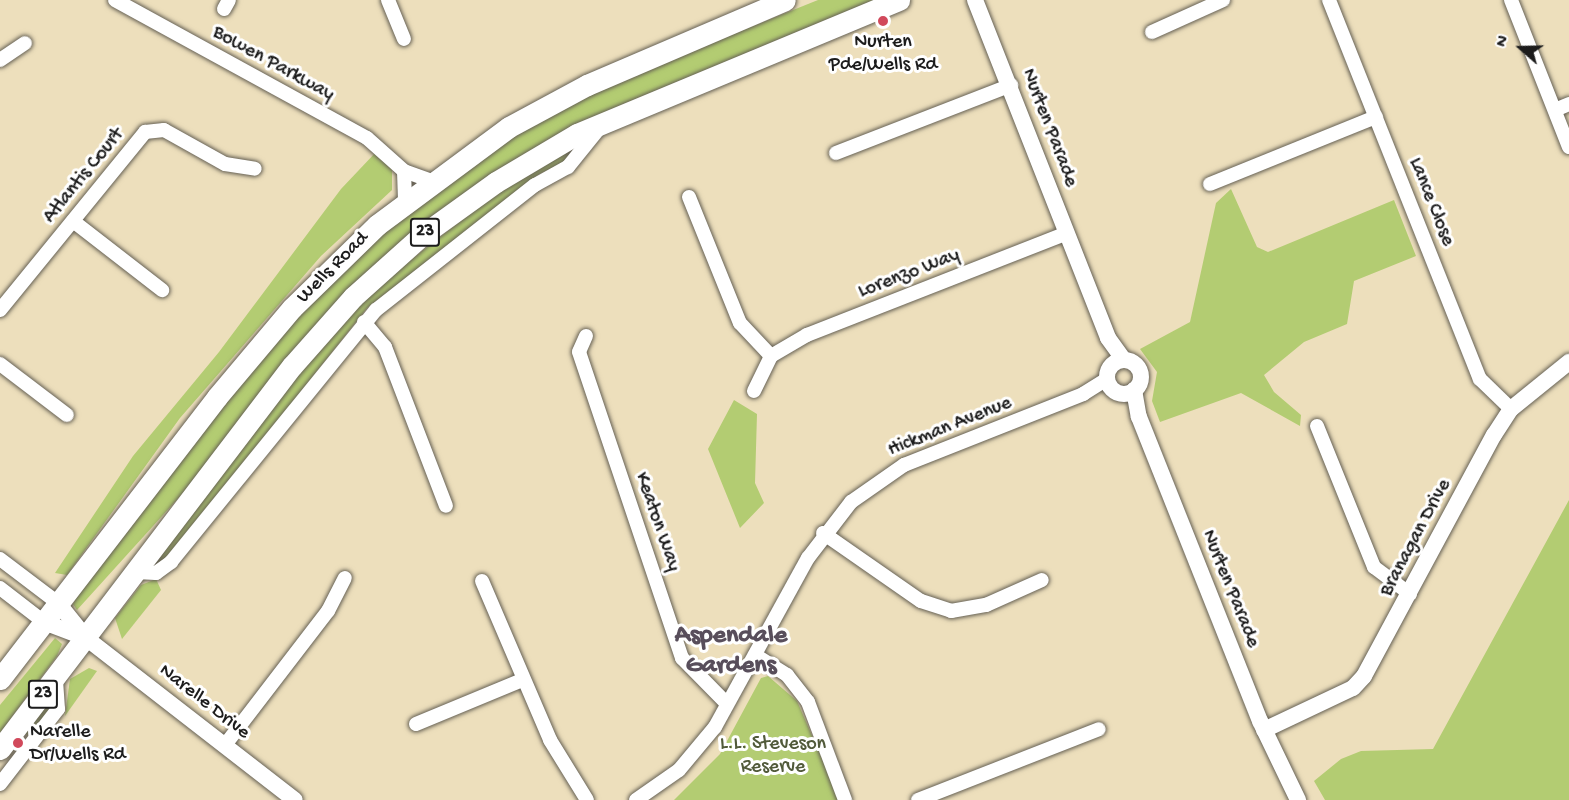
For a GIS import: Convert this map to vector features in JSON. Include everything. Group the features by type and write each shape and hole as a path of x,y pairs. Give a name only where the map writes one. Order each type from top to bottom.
{"main road":[{"name":"Wells Road","path":"0,679 292,308 405,201 509,127 587,85 785,0"},
{"name":"Wells Road","path":"0,749 136,573 284,375 369,282 496,182 609,118 899,0"}],"street":[{"name":"Bowen Parkway","path":"115,0 367,138 404,171 431,181"},
{"path":"388,0 404,39"},
{"name":"Nurten Parade","path":"975,0 1011,85 1065,234 1108,338 1118,380 1139,417 1282,776 1286,800"},
{"path":"1152,32 1223,0"},
{"name":"Lance Close","path":"1329,0 1480,379 1511,409"},
{"path":"1511,0 1569,147"},
{"path":"0,60 25,43"},
{"path":"836,153 1011,85"},
{"path":"1555,110 1569,105"},
{"path":"1210,184 1376,117"},
{"name":"Wells Road","path":"136,573 156,573 171,562 364,322 535,185 568,167 609,118"},
{"name":"Atlantis Court","path":"0,310 153,128 225,164 255,169"},
{"path":"404,171 405,201"},
{"path":"689,197 740,323 771,356 754,391"},
{"path":"73,221 162,290"},
{"name":"Lorenzo Way","path":"771,356 818,331 1065,234"},
{"path":"364,322 384,347 446,506"},
{"name":"Keaton Way","path":"586,336 579,352 682,658 727,704"},
{"name":"Branagan Drive","path":"1262,725 1353,688 1375,663 1511,409 1569,362"},
{"path":"0,364 67,415"},
{"name":"Hickman Avenue","path":"636,800 678,770 727,704 823,533 850,502 904,465 1118,380"},
{"path":"1317,426 1374,567 1410,594"},
{"path":"823,533 921,602 951,611 986,605 1042,580"},
{"path":"0,559 58,603"},
{"path":"225,745 328,611 345,579"},
{"path":"482,581 522,680 587,800"},
{"path":"0,588 44,622"},
{"name":"Narelle Drive","path":"58,603 86,638 295,800"},
{"name":"Narelle Drive","path":"44,622 86,638"},
{"path":"755,654 787,675 808,702 845,800"},
{"path":"0,784 58,710 56,677"},
{"path":"416,724 522,680"},
{"path":"918,800 1099,729"},
{"name":"Nurten Parade","path":"1282,776 1298,800"}],"green space":[{"path":"818,0 875,0 619,106 422,229 77,610 73,604 83,585 256,364 314,297 445,178 575,98"},
{"path":"584,140 569,161 539,174 367,308 167,560 153,567 278,396 375,288 527,169"},
{"path":"376,152 392,170 392,190 321,256 180,418 67,575 55,573 133,456 219,352 341,189"},
{"path":"1231,189 1257,247 1268,252 1394,200 1416,256 1354,281 1347,324 1304,342 1264,375 1274,392 1301,415 1300,426 1241,393 1160,422 1152,401 1157,372 1140,349 1190,322 1216,203"},
{"path":"734,400 757,414 755,483 764,503 740,528 708,449"},
{"path":"1569,500 1569,800 1325,800 1314,781 1341,759 1361,751 1433,749"},
{"path":"156,579 161,590 122,639 115,618 141,585"},
{"path":"55,638 62,644 57,656 0,733 0,705"},
{"path":"89,668 97,671 65,716 70,679"},
{"name":"L.L. Steveson Reserve","path":"768,676 797,701 840,800 674,800 720,754 761,678"},
{"path":"53,698 53,706 30,737 25,733"}],"place":[{"name":"Nurten Pde/Wells Rd","path":"883,21"},
{"name":"Narelle Dr/Wells Rd","path":"18,743"}],"district":[{"name":"Aspendale Gardens","path":"731,652"}]}
